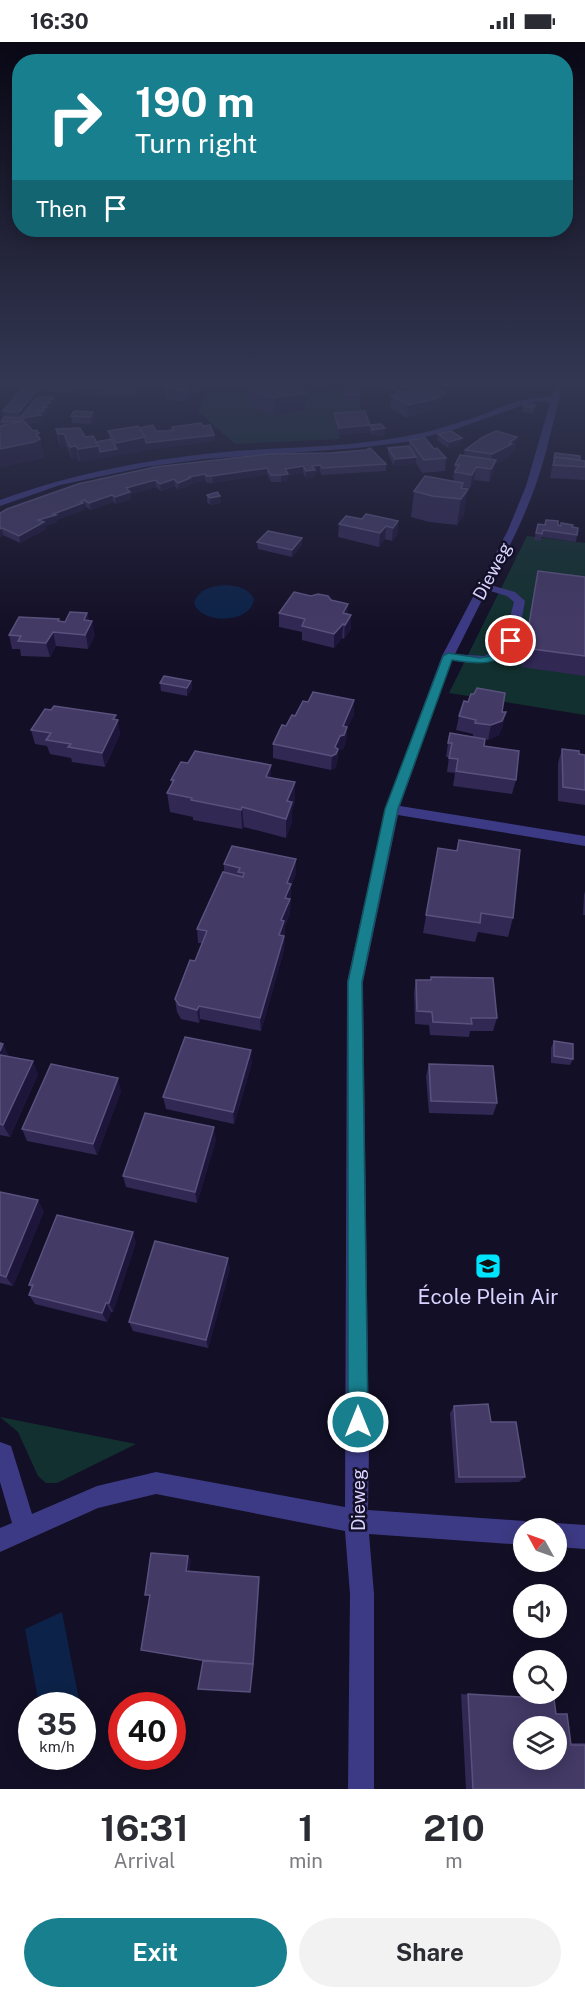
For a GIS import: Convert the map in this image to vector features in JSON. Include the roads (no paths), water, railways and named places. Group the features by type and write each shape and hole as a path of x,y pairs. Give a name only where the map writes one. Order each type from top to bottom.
{"street":[{"path":"0,503 39,488 130,466"},
{"name":"Dieweg","path":"361,1789 362,1594 356,1521 358,1446 355,982 392,809 448,656 513,530 537,466"},
{"path":"448,656 480,661 493,658 507,649 520,601 511,594 483,586"},
{"path":"392,809 585,841"},
{"path":"0,1453 3,1454 25,1528"},
{"path":"0,1540 97,1497 156,1483 356,1521 513,1532"},
{"path":"567,1536 585,1537"}],"water":[{"path":"226,585 239,587 249,592 254,599 251,607 236,617 226,619 215,618 198,610 194,603 199,594 211,587"},
{"path":"62,1612 77,1692 37,1692 25,1629"}],"place":[{"name":"École Plein Air","path":"488,1266"}]}
